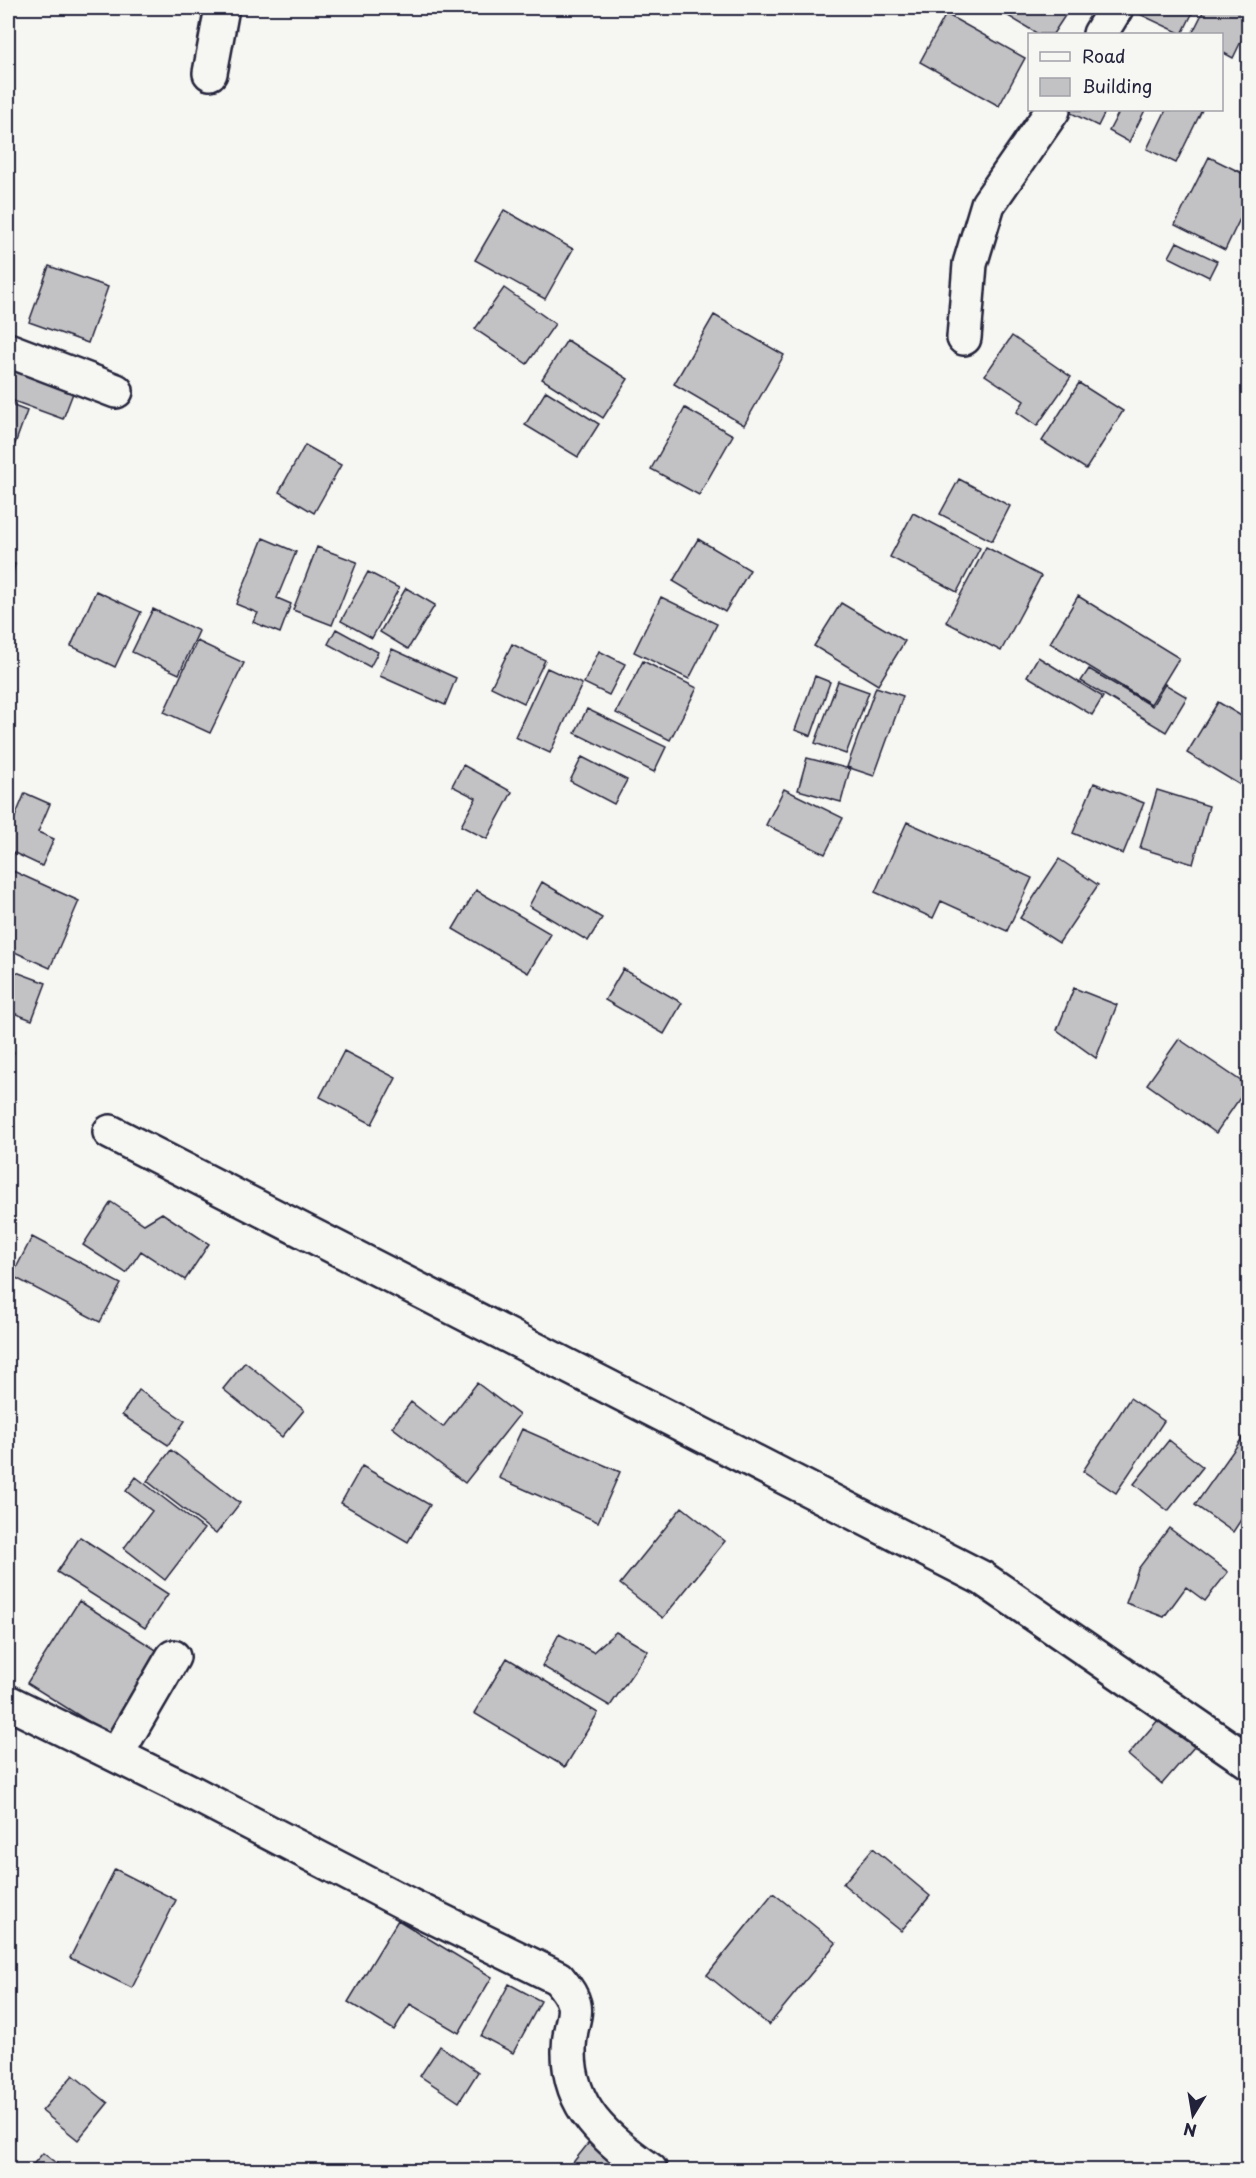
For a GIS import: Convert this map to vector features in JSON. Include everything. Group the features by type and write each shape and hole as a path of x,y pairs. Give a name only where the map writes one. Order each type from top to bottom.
{"street":[{"path":"210,73 222,8"},
{"path":"1101,33 1116,8"},
{"path":"964,338 970,264 988,204 1052,111"},
{"path":"8,350 116,391"},
{"path":"110,1132 982,1578 1248,1761"},
{"path":"116,1755 173,1657"},
{"path":"8,1702 558,1978 573,1995 576,2014 569,2049 573,2079 585,2113 607,2139 650,2170"}],"building":[{"path":"995,8 1070,8 1054,33 1036,33"},
{"path":"1137,8 1195,8 1182,33 1135,12"},
{"path":"1205,8 1248,8 1248,27 1233,58 1223,53 1223,33 1192,33"},
{"path":"946,14 1025,58 999,106 920,62"},
{"path":"1070,111 1106,111 1098,126"},
{"path":"1119,111 1144,111 1129,142 1109,131"},
{"path":"1166,111 1202,111 1176,163 1147,149"},
{"path":"1209,157 1248,176 1248,202 1225,250 1175,225"},
{"path":"504,210 573,249 545,299 475,260"},
{"path":"1177,242 1217,261 1209,277 1169,257"},
{"path":"49,266 108,287 88,343 29,322"},
{"path":"1248,276 1248,292 1242,289"},
{"path":"504,288 555,324 527,364 475,329"},
{"path":"714,315 784,355 744,425 674,384"},
{"path":"1012,336 1071,377 1037,426 1017,412 1024,401 985,375"},
{"path":"567,340 628,379 603,418 542,379"},
{"path":"8,354 78,380 63,419 8,399"},
{"path":"1079,383 1123,411 1086,469 1042,441"},
{"path":"546,391 599,424 578,457 525,425"},
{"path":"8,404 27,411 15,444 8,441"},
{"path":"685,408 733,435 699,495 651,469"},
{"path":"305,445 341,465 314,513 279,492"},
{"path":"959,479 1010,506 992,541 940,514"},
{"path":"913,513 980,548 957,592 890,557"},
{"path":"263,538 296,552 277,598 291,604 280,633 253,622 258,613 236,604"},
{"path":"698,539 750,570 725,612 673,581"},
{"path":"317,547 357,562 332,625 293,610"},
{"path":"986,547 1041,576 1001,651 946,622"},
{"path":"8,563 15,564 8,595"},
{"path":"368,572 399,588 372,638 341,621"},
{"path":"406,588 435,605 408,649 380,632"},
{"path":"96,591 141,612 115,667 71,646"},
{"path":"1078,596 1179,658 1151,704 1050,643"},
{"path":"661,597 717,624 689,679 634,652"},
{"path":"841,603 905,641 878,685 814,646"},
{"path":"153,609 199,631 179,674 132,652"},
{"path":"336,629 378,652 370,667 328,644"},
{"path":"197,641 244,663 210,733 164,712"},
{"path":"512,644 545,660 524,703 491,687"},
{"path":"392,649 456,678 445,705 380,676"},
{"path":"599,651 625,664 609,695 584,683"},
{"path":"1038,657 1103,697 1092,715 1027,676"},
{"path":"643,661 697,688 670,740 616,713"},
{"path":"547,668 582,684 550,753 515,737"},
{"path":"1089,669 1152,706 1165,684 1187,697 1166,732 1081,681"},
{"path":"815,676 830,682 811,736 795,730"},
{"path":"838,681 869,692 846,754 815,743"},
{"path":"876,687 903,696 874,776 847,767"},
{"path":"1218,702 1248,720 1248,782 1245,788 1187,753"},
{"path":"587,709 666,747 654,772 575,733"},
{"path":"582,757 627,780 614,804 570,781"},
{"path":"807,758 850,769 841,802 798,790"},
{"path":"463,765 512,792 487,839 461,826 476,798 452,786"},
{"path":"1094,783 1144,803 1123,854 1073,833"},
{"path":"784,789 843,818 825,854 766,825"},
{"path":"1157,790 1209,806 1193,864 1140,848"},
{"path":"25,793 50,804 38,832 54,839 42,866 8,850 8,834"},
{"path":"907,822 1032,878 1007,931 941,901 933,918 875,892"},
{"path":"1059,859 1098,885 1059,943 1020,918"},
{"path":"13,871 79,901 50,968 8,949 8,884"},
{"path":"542,882 602,918 588,941 529,906"},
{"path":"476,890 551,934 528,973 453,929"},
{"path":"8,969 46,983 32,1020 8,1011"},
{"path":"623,969 682,1003 664,1034 605,1000"},
{"path":"1074,988 1117,1005 1096,1058 1057,1030"},
{"path":"1179,1039 1248,1086 1216,1133 1147,1084"},
{"path":"8,1049 14,1052 8,1066"},
{"path":"344,1051 396,1078 372,1124 320,1097"},
{"path":"111,1202 144,1224 162,1213 209,1244 185,1280 141,1251 126,1273 83,1245"},
{"path":"32,1237 121,1284 100,1322 12,1276"},
{"path":"245,1362 304,1410 282,1437 223,1389"},
{"path":"477,1383 519,1415 465,1483 392,1427 411,1402 443,1427"},
{"path":"139,1390 185,1421 168,1445 122,1415"},
{"path":"1130,1398 1164,1421 1116,1493 1083,1471"},
{"path":"522,1429 620,1472 598,1522 499,1478"},
{"path":"1243,1437 1248,1440 1248,1509 1233,1532 1195,1505"},
{"path":"1169,1440 1203,1467 1168,1511 1134,1484"},
{"path":"171,1450 240,1503 216,1534 147,1481"},
{"path":"362,1466 430,1505 408,1542 341,1503"},
{"path":"136,1477 204,1529 165,1580 124,1548 152,1511 126,1491"},
{"path":"682,1507 725,1541 663,1618 620,1584"},
{"path":"1169,1528 1228,1572 1205,1601 1186,1587 1164,1617 1126,1603 1138,1569"},
{"path":"80,1537 168,1594 145,1628 57,1572"},
{"path":"79,1601 161,1653 110,1735 27,1683"},
{"path":"616,1632 648,1651 610,1706 542,1666 559,1634 593,1652"},
{"path":"507,1658 598,1713 565,1767 474,1713"},
{"path":"1159,1719 1194,1747 1162,1784 1128,1755"},
{"path":"873,1848 930,1896 901,1931 843,1884"},
{"path":"115,1869 176,1900 132,1988 70,1958"},
{"path":"773,1893 836,1943 769,2025 707,1975"},
{"path":"398,1920 492,1977 459,2033 410,2004 394,2030 348,2002"},
{"path":"509,1984 541,2001 513,2053 481,2036"},
{"path":"440,2046 478,2072 459,2102 420,2076"},
{"path":"73,2075 108,2103 78,2140 42,2111"},
{"path":"595,2135 640,2170 567,2170"},
{"path":"43,2153 65,2170 28,2170"}]}
